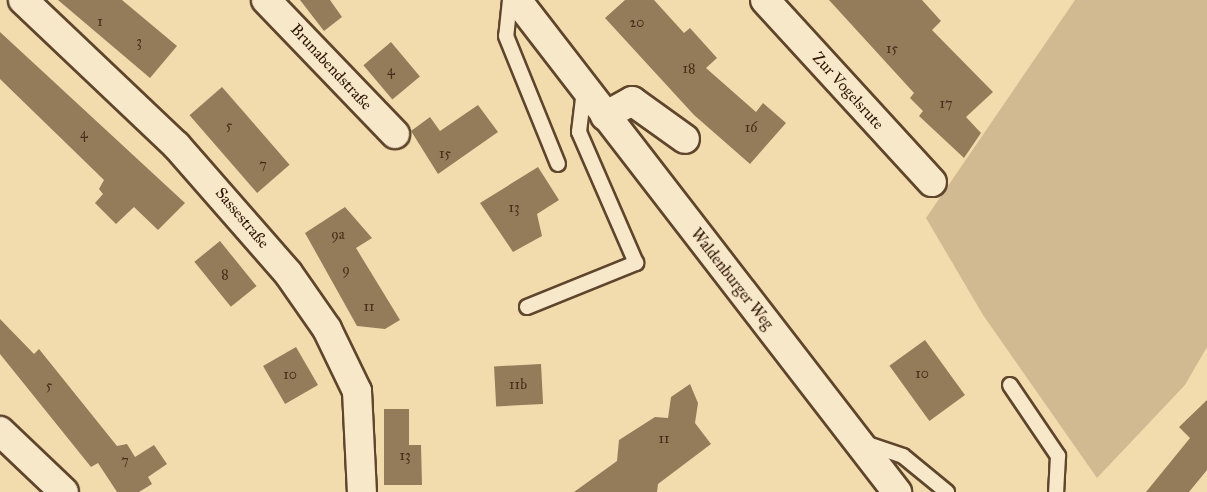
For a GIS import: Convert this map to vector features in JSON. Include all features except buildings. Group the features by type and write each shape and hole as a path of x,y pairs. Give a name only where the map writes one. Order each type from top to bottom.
{"street":[{"name":"Sassestraße","path":"23,0 224,195 308,301 357,391 362,492"},
{"name":"Brunabendstraße","path":"266,0 395,134"},
{"name":"Waldenburger Weg","path":"517,0 584,90 860,442 882,480 897,492"},
{"name":"Zur Vogelsrute","path":"765,0 932,182"},
{"path":"605,116 632,101 685,139"},
{"path":"0,431 64,492"}],"lane":[{"path":"510,0 506,36 558,165"},
{"path":"527,307 636,263 579,132 584,90"},
{"path":"1010,385 1058,456 1056,492"},
{"path":"860,442 903,456 946,492"}],"shaded area":[{"path":"1075,0 1207,0 1207,347 1185,385 1097,478 983,315 926,218"}]}
